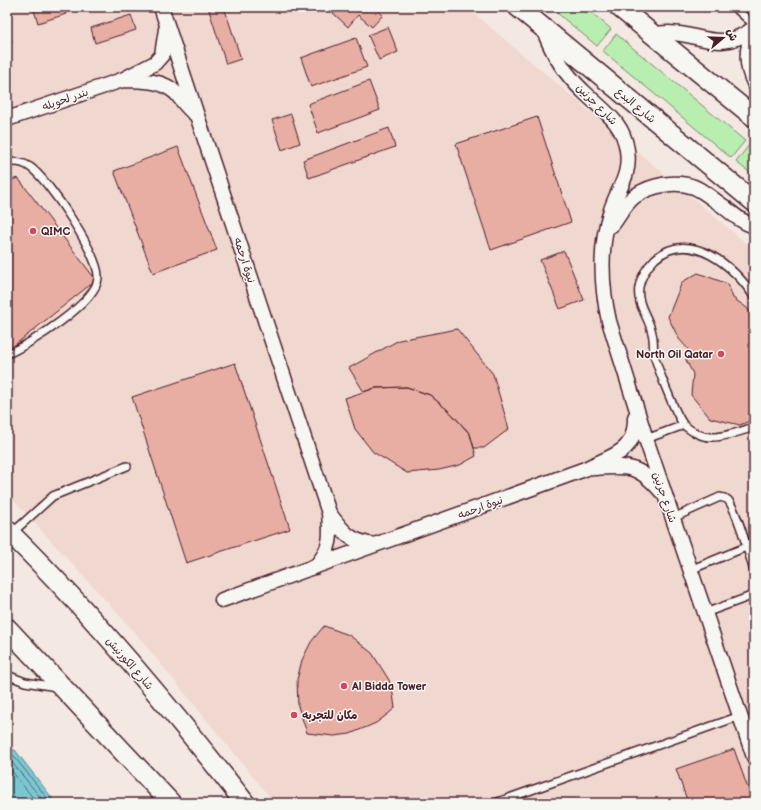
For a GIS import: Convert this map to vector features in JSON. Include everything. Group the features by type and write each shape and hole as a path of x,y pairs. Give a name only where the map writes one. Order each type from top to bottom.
{"main road":[{"name":"شارع البدع","path":"518,7 754,202"},
{"path":"619,7 754,117"},
{"name":"شارع الكورنيش","path":"9,532 135,667 198,742 245,803"},
{"path":"7,628 171,803"}],"street":[{"name":"نيوة ارحمه","path":"161,7 166,26 198,116 329,513 329,547 315,567"},
{"path":"122,80 160,59 164,47 166,26"},
{"name":"شارع جرنين","path":"543,28 550,48 561,66 583,91 608,112 621,128 627,149 628,164 626,176 611,210 606,231 603,257 605,304 608,321 665,496 754,757"},
{"path":"652,35 679,32 711,41 723,42 739,38 754,28"},
{"path":"754,28 747,54 750,72 754,83"},
{"path":"122,80 156,81 165,85 198,116"},
{"name":"بندر لحويله","path":"7,119 122,80"},
{"path":"606,231 634,196 662,185 677,184 695,188 734,216 754,226"},
{"name":"نيوة ارحمه","path":"222,600 586,469 621,452 631,443 635,432 634,403"},
{"name":"نيوة ارحمه","path":"586,469 620,466 637,469 652,481 665,496"},
{"name":"نيوة ارحمه","path":"329,513 344,534 352,540 374,546"}],"lane":[{"path":"734,7 754,25"},
{"path":"747,7 754,13"},
{"path":"7,163 15,162 30,167 42,178 72,220 97,268 98,277 93,292 50,330 25,346 7,354"},
{"path":"754,296 737,276 718,260 699,248 683,246 671,249 659,255 650,264 642,276 639,288 641,309 652,333 656,363 684,425 700,435 712,437 754,427"},
{"path":"646,439 684,425"},
{"path":"9,532 52,496 127,466"},
{"path":"673,518 720,497 725,498 728,500 736,518 754,571"},
{"path":"690,570 746,547"},
{"path":"705,613 754,595"},
{"path":"7,675 25,682 62,687"},
{"path":"495,803 740,716"}],"shaded area":[{"path":"7,7 466,7 754,250 754,803 275,803 133,630 7,493"}],"green space":[{"path":"550,7 585,7 611,29 597,46"},
{"path":"616,34 745,141 731,158 603,51"},
{"path":"749,145 754,149 754,176 736,162"}],"water":[{"path":"7,750 15,750 56,803 7,803"}],"building":[{"path":"33,7 64,7 66,14 38,23"},
{"path":"208,7 224,7 241,59 226,64"},
{"path":"339,7 374,7 383,15 372,27 358,15 348,27 333,13"},
{"path":"131,15 136,30 95,43 91,28"},
{"path":"7,26 12,42 7,43"},
{"path":"388,27 398,52 379,60 368,35"},
{"path":"356,38 367,67 311,87 301,58"},
{"path":"369,81 380,110 318,133 308,104"},
{"path":"291,114 300,143 282,150 272,120"},
{"path":"537,117 571,222 491,250 456,144"},
{"path":"389,128 395,147 309,178 303,160"},
{"path":"178,147 217,250 153,273 114,171"},
{"name":"QIMC","path":"18,178 96,280 11,348 7,349 7,181"},
{"path":"564,251 584,300 560,309 540,260"},
{"name":"North Oil Qatar","path":"698,273 728,284 733,298 747,308 754,317 754,419 740,425 710,418 691,395 693,374 686,360 688,349 679,339 668,317 682,282"},
{"path":"457,329 493,374 509,429 484,448 474,448 470,434 451,413 430,395 407,387 375,388 364,392 349,368 399,340"},
{"path":"235,363 290,529 186,563 132,397"},
{"path":"407,387 430,395 451,413 470,434 476,456 460,465 439,470 407,473 373,452 355,429 345,398 375,388"},
{"name":"Al Bidda Tower","path":"324,626 349,635 372,653 389,680 393,694 395,708 376,723 350,734 334,736 307,733 298,706 297,680 302,660 311,642"},
{"path":"734,749 753,803 688,803 676,769"}],"place":[{"name":"QIMC","path":"33,231"},
{"name":"North Oil Qatar","path":"721,354"},
{"name":"Al Bidda Tower","path":"344,686"},
{"name":"مكان للتجربه","path":"294,715"}]}
